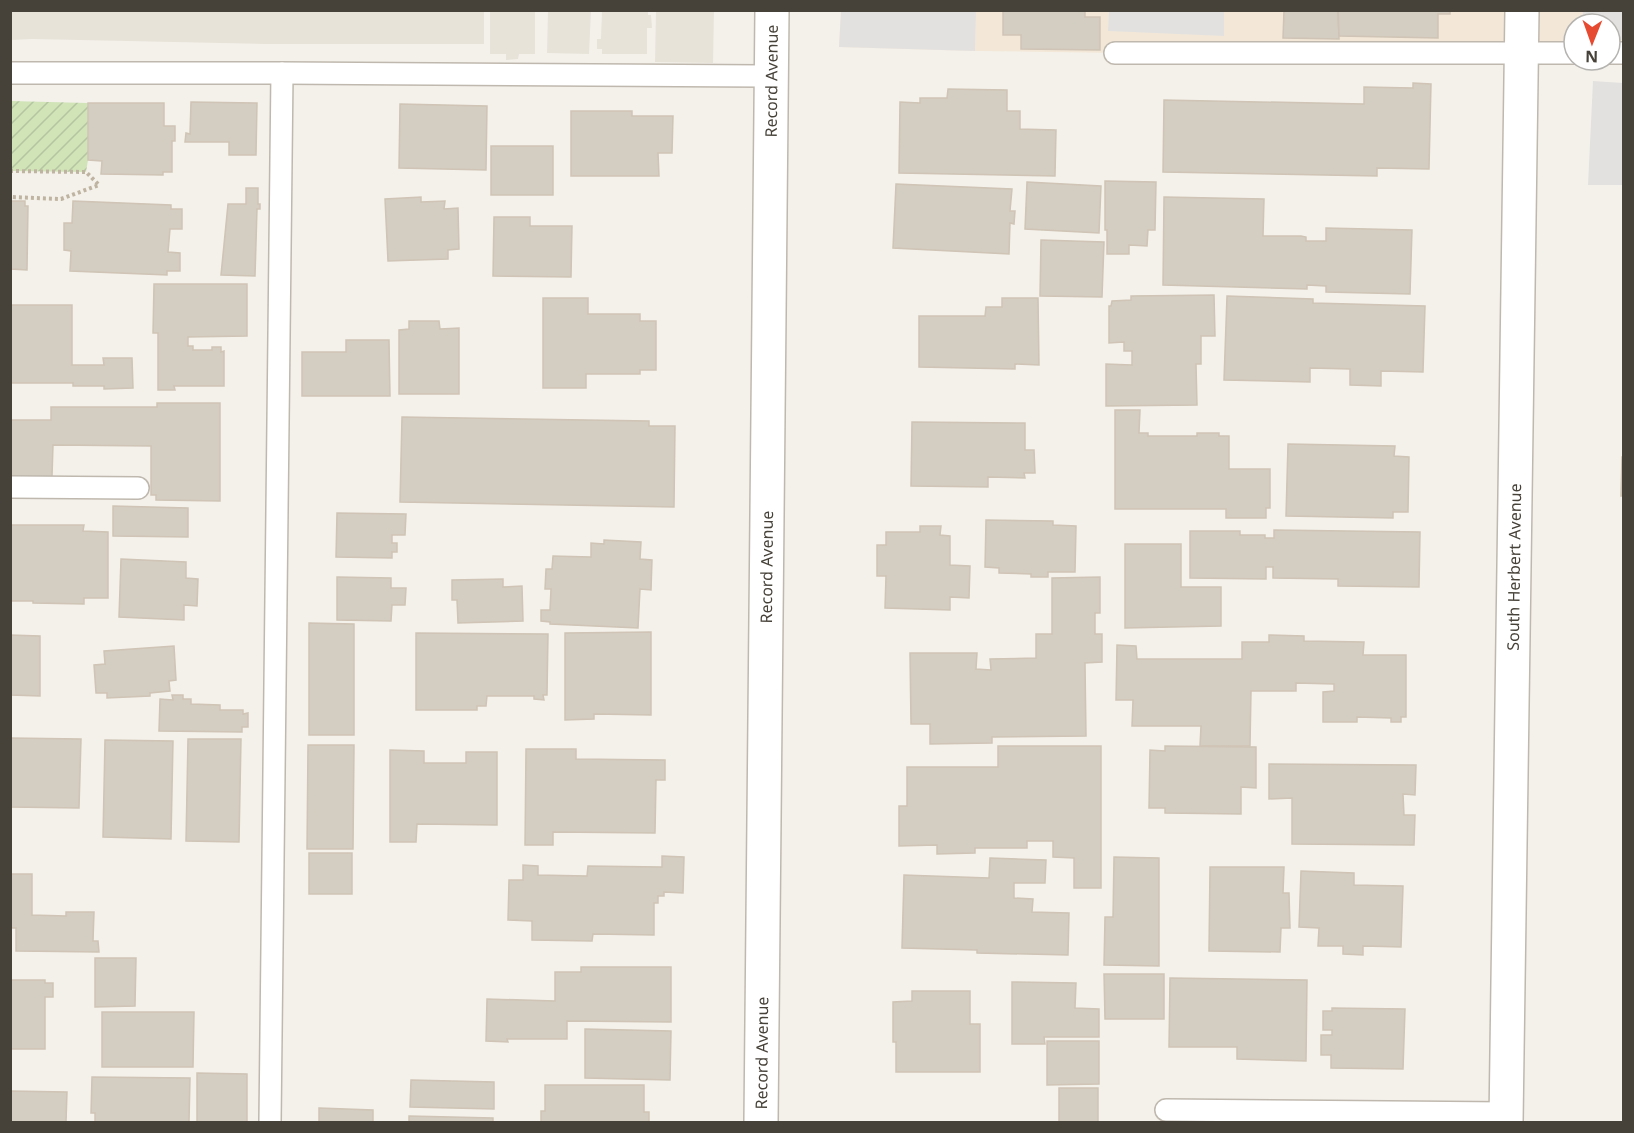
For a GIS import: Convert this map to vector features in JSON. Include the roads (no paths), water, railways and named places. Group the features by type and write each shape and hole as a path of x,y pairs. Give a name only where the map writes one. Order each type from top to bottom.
{"street":[{"name":"Record Avenue","path":"761,1122 772,10"},
{"name":"South Herbert Avenue","path":"1506,1118 1522,10"}],"lane":[{"path":"1114,53 1562,53"},
{"path":"10,73 771,76"},
{"path":"270,1122 282,73"},
{"path":"10,487 138,488"},
{"path":"1166,1110 1506,1118"}]}
